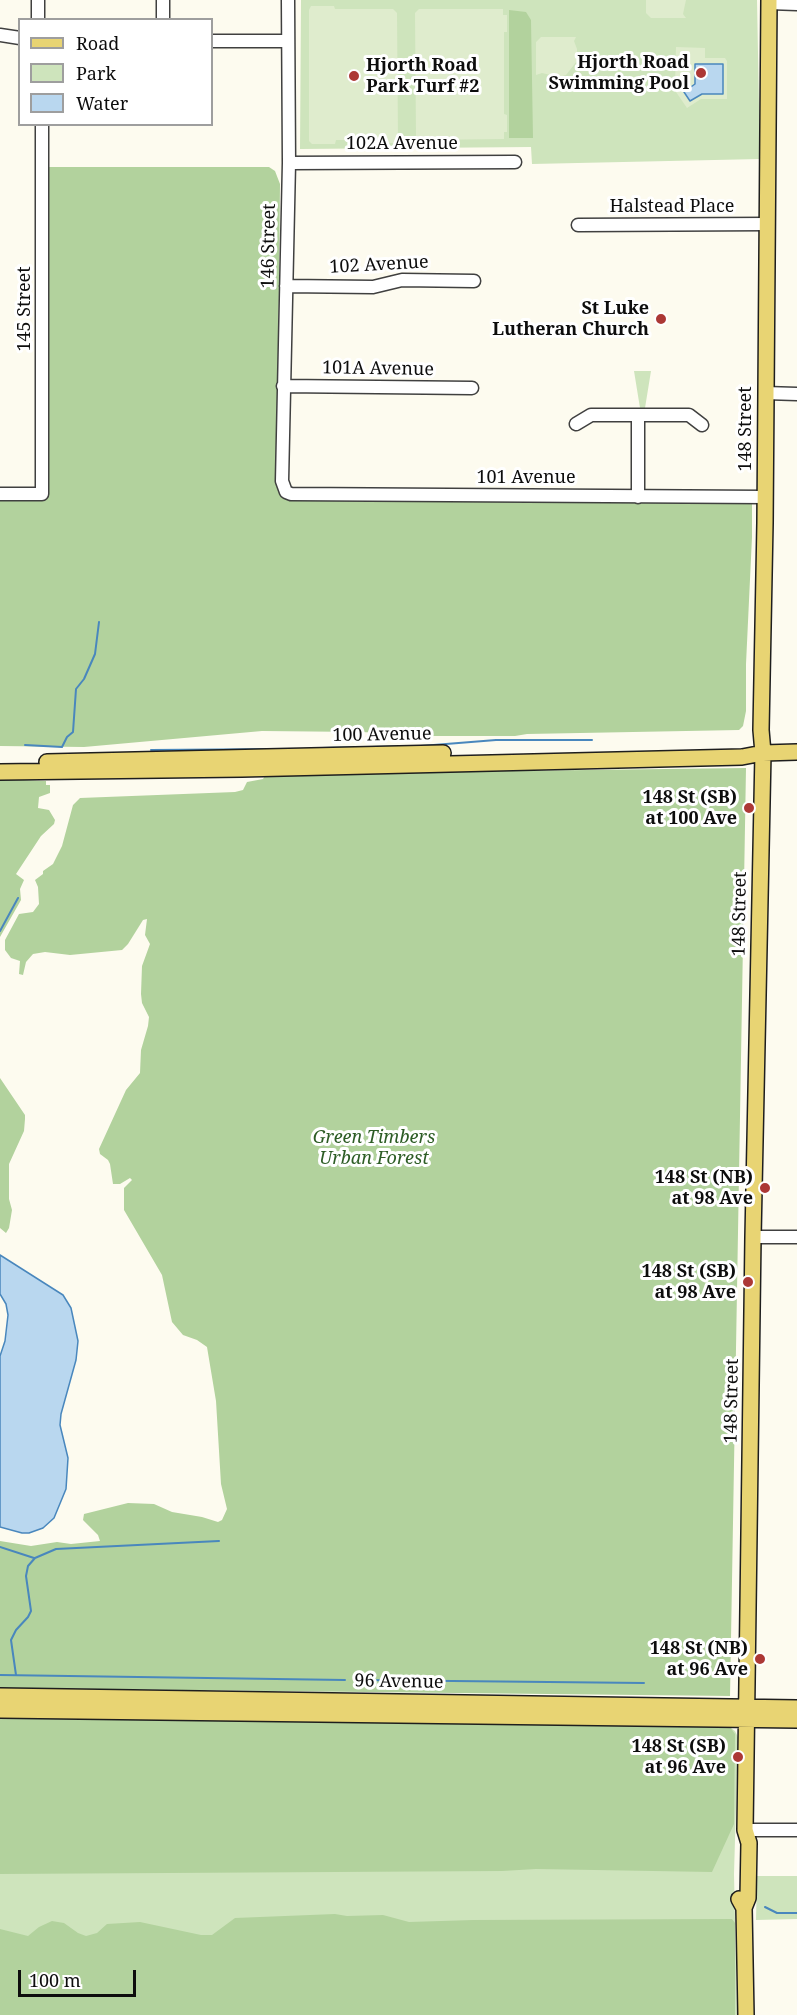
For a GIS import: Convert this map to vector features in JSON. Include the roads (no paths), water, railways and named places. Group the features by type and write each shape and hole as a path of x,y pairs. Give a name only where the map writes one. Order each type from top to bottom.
{"main road":[{"name":"148 Street","path":"746,2015 744,1908 739,1898 739,1841 745,1830 753,1237 763,753 761,730 769,2"},
{"name":"100 Avenue","path":"0,762 739,748 763,753"},
{"name":"100 Avenue","path":"0,772 242,769 742,757 763,753 797,752"},
{"name":"96 Avenue","path":"0,1696 747,1714 797,1720"},
{"name":"96 Avenue","path":"0,1710 747,1714 797,1708"}],"street":[{"path":"38,0 38,18"},
{"path":"163,18 164,0"},
{"name":"146 Street","path":"286,492 282,481 289,163 288,0"},
{"path":"769,2 797,4"},
{"path":"0,35 18,38"},
{"path":"213,42 288,40"},
{"name":"145 Street","path":"0,494 42,494 42,126"},
{"name":"102A Avenue","path":"289,163 515,162"},
{"name":"Halstead Place","path":"578,225 768,224"},
{"name":"102 Avenue","path":"286,286 373,287 402,280 474,281"},
{"name":"101A Avenue","path":"283,386 472,388"},
{"path":"765,393 797,394"},
{"path":"576,424 591,415 689,415 702,426"},
{"path":"638,415 638,497"},
{"name":"101 Avenue","path":"286,492 300,494 765,497"},
{"path":"753,1237 797,1237"},
{"path":"745,1830 797,1830"}],"water":[{"path":"695,64 723,64 723,94 702,94 690,101 684,92 695,84"},
{"path":"0,1255 63,1295 71,1308 78,1341 76,1360 60,1425 68,1458 66,1489 54,1518 43,1528 29,1533 0,1527 0,1356 5,1341 8,1315 6,1304 0,1294"}],"waterway":[{"path":"25,745 62,747 67,737 73,732 76,689 84,679 95,654 99,622"},
{"path":"322,748 421,746 496,740 592,740"},
{"path":"151,750 286,749"},
{"path":"0,931 18,898"},
{"path":"16,1675 11,1640 31,1611 26,1576 28,1566 35,1558 56,1549 219,1541"},
{"path":"0,1547 34,1558"},
{"path":"0,1675 345,1680"},
{"path":"357,1680 644,1683"},
{"path":"765,1907 777,1913 797,1913"}],"place":[{"name":"Hjorth Road Swimming Pool","path":"701,73"},
{"name":"Hjorth Road Park Turf #2","path":"354,76"},
{"name":"St Luke Lutheran Church","path":"661,319"},
{"name":"148 St (SB) at 100 Ave","path":"749,808"},
{"name":"148 St (NB) at 98 Ave","path":"765,1188"},
{"name":"148 St (SB) at 98 Ave","path":"748,1282"},
{"name":"148 St (NB) at 96 Ave","path":"760,1659"},
{"name":"148 St (SB) at 96 Ave","path":"738,1757"}],"park label":[{"name":"Green Timbers Urban Forest","path":"374,1148"}]}
